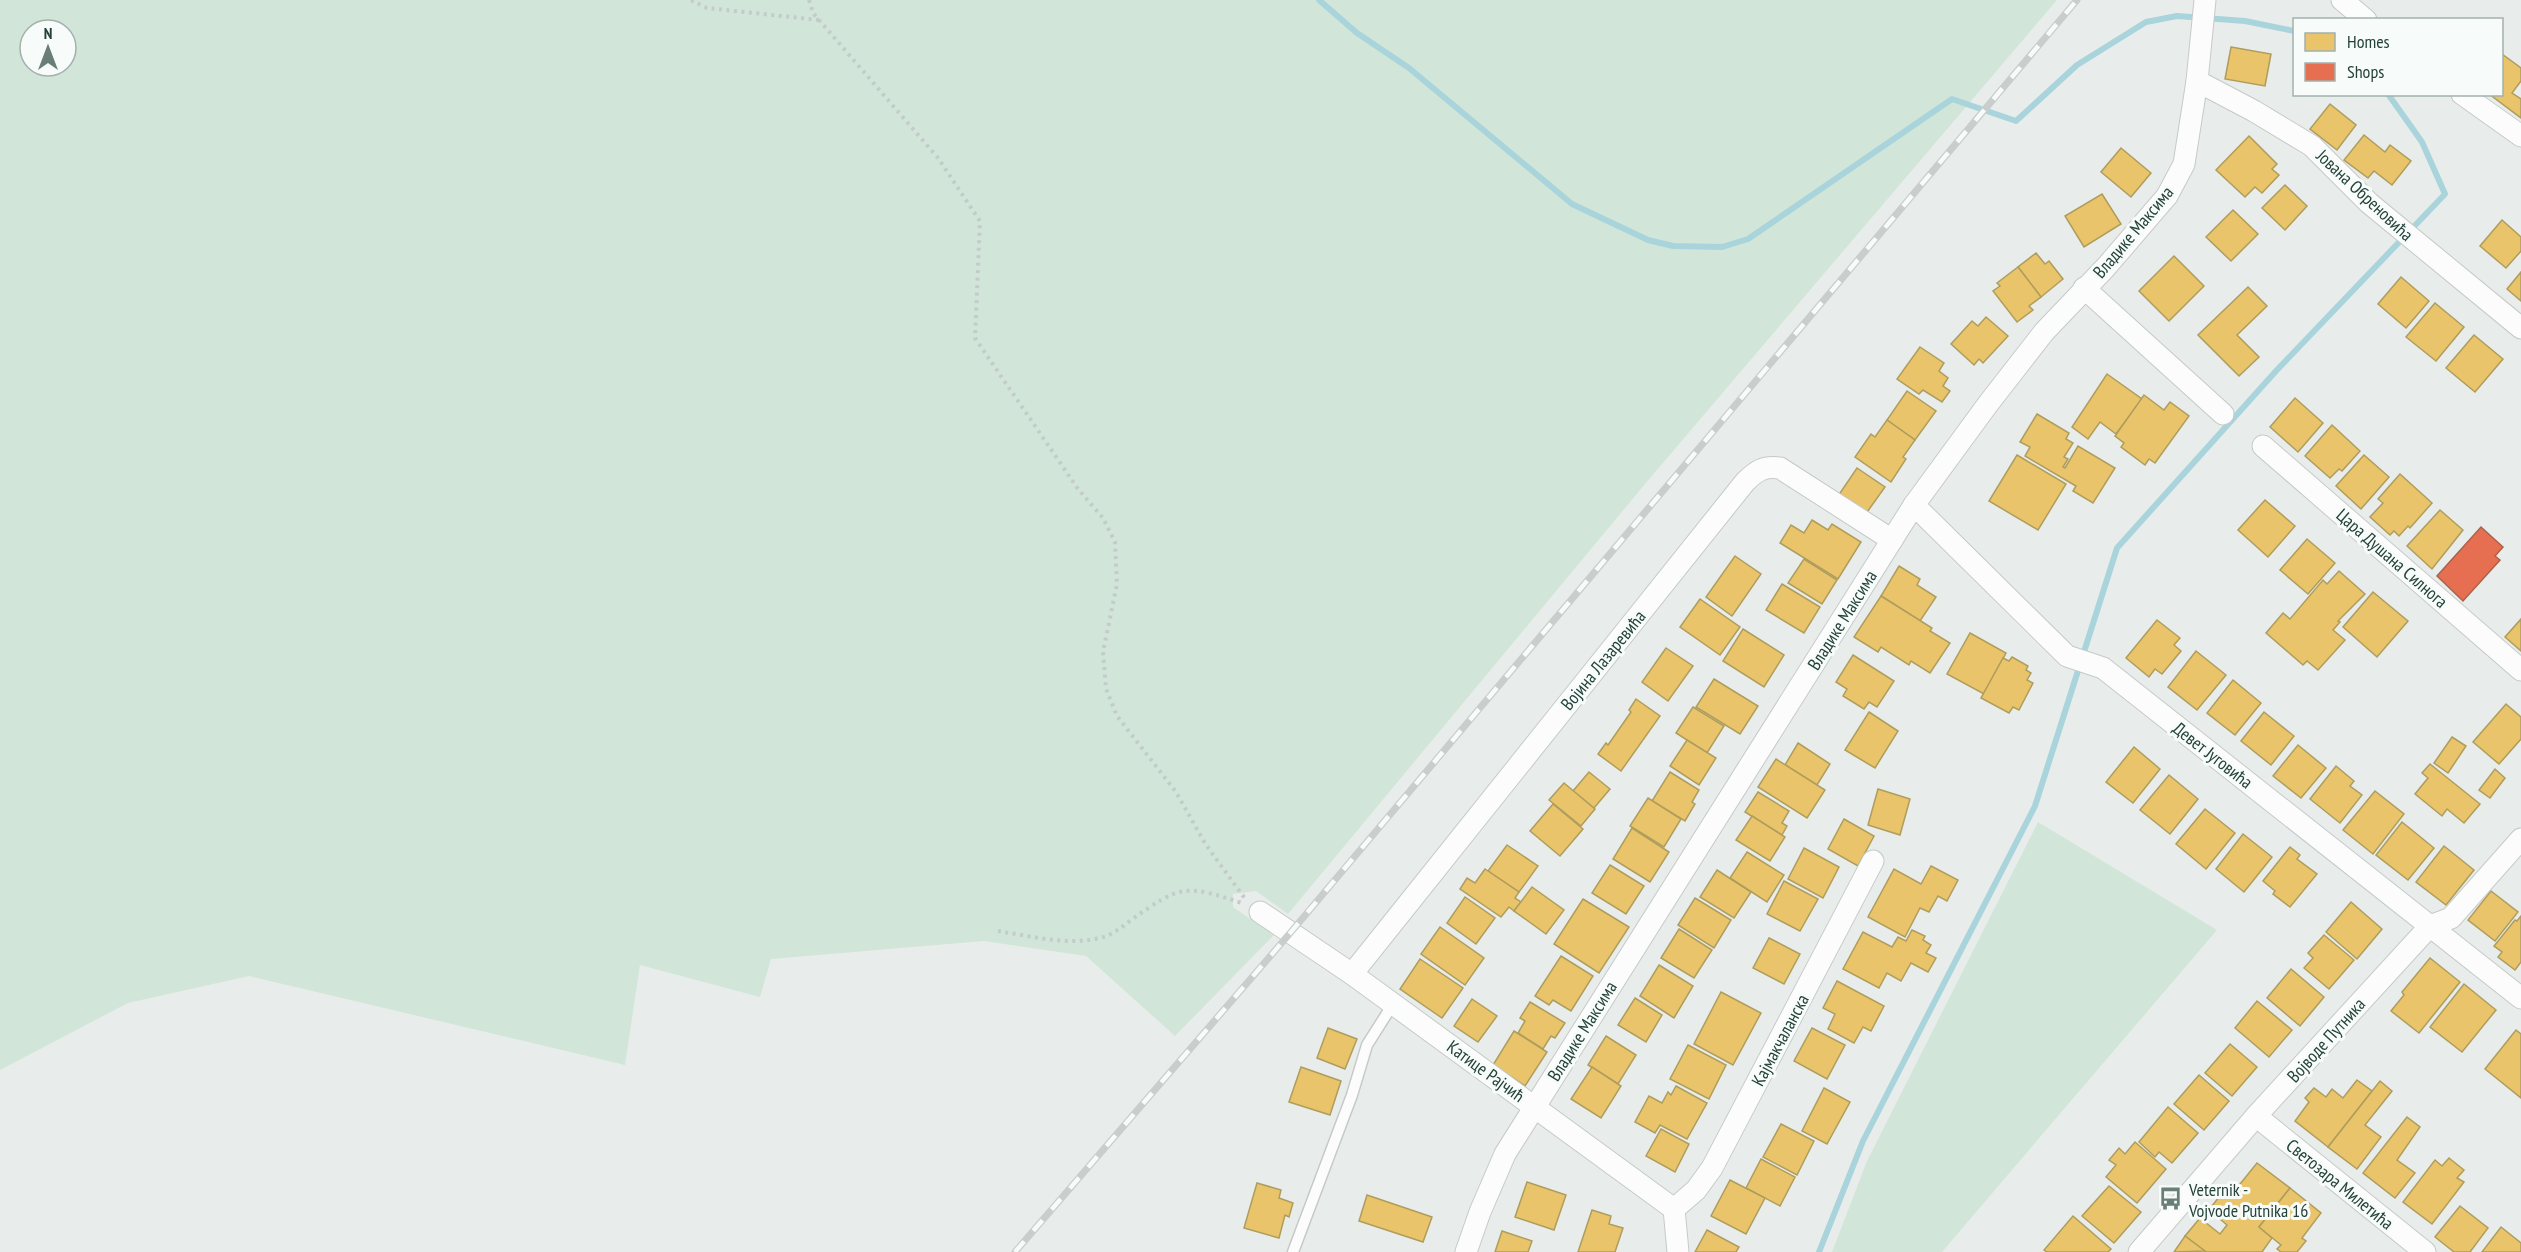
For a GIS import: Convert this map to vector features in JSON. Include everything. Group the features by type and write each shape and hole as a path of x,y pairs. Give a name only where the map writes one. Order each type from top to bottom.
{"street":[{"path":"2342,0 2364,18"},
{"name":"Владике Максима","path":"1466,1252 1505,1154 1914,505 2044,332 2106,267 2167,196 2184,164 2197,81 2204,14"},
{"name":"Јована Обреновића","path":"2197,81 2254,111 2312,146 2368,203 2521,328"},
{"path":"2465,96 2521,136"},
{"path":"2084,288 2223,414"},
{"name":"Цара Душана Силнога","path":"2263,446 2521,670"},
{"name":"Војина Лазаревића","path":"1352,974 1745,482 1758,469 1769,466 1780,468 1892,540"},
{"name":"Девет Југовића","path":"1914,505 2067,656 2103,668 2521,998"},
{"name":"Војводе Путника","path":"2139,1252 2256,1116 2430,926 2451,918 2521,839"},
{"name":"Кајмакчаланска","path":"1674,1209 1696,1190 1712,1168 1873,861"},
{"name":"Катице Рајчић","path":"1260,912 1352,974 1674,1209"},
{"name":"Светозара Милетића","path":"2256,1116 2425,1252"},
{"path":"1674,1209 1678,1252"}],"lane":[{"path":"1293,1252 1352,1095 1367,1045 1393,1004"}],"path":[{"path":"691,0 707,8 820,20"},
{"path":"809,0 813,13 938,158 980,221 975,338 1078,489 1103,518 1115,542 1117,584 1103,652 1106,689 1117,716 1176,792 1206,845 1250,905 1196,890 1181,890 1162,898 1111,935 1098,939 1057,940 998,931"}],"green space":[{"path":"0,0 2057,0 1645,484 1288,914 1256,891 1233,894 1233,907 1274,935 1175,1036 1086,956 984,941 771,959 760,997 640,965 625,1065 249,976 128,1003 0,1070"},
{"path":"2038,822 2217,930 1942,1252 1832,1252 1867,1161"}],"building: Homes":[{"path":"2231,47 2271,54 2265,86 2225,79"},
{"path":"2503,55 2521,68 2521,81 2512,93 2521,99 2521,118 2492,96 2503,96"},
{"path":"2330,104 2356,125 2337,150 2310,129"},
{"path":"2364,135 2385,152 2390,145 2411,161 2392,185 2374,171 2368,178 2344,160"},
{"path":"2249,136 2277,164 2272,169 2279,175 2262,193 2255,187 2245,197 2216,170"},
{"path":"2121,148 2151,173 2131,197 2101,172"},
{"path":"2285,185 2307,206 2285,230 2262,208"},
{"path":"2102,194 2121,224 2084,247 2065,216"},
{"path":"2233,210 2258,234 2231,261 2206,237"},
{"path":"2502,220 2521,237 2521,251 2506,268 2480,246"},
{"path":"2036,253 2045,264 2049,261 2063,279 2041,297 2018,267"},
{"path":"2174,256 2204,286 2169,321 2139,291"},
{"path":"2018,267 2041,297 2029,306 2033,310 2017,322 1993,291 2000,286 1997,283"},
{"path":"2521,272 2521,301 2507,289"},
{"path":"2401,277 2429,301 2406,328 2378,304"},
{"path":"2248,287 2267,306 2237,335 2259,357 2239,376 2198,335"},
{"path":"2435,303 2464,327 2436,361 2406,337"},
{"path":"1986,317 2008,336 1983,363 1979,359 1974,365 1951,344 1972,321 1978,326"},
{"path":"2474,335 2503,359 2475,392 2446,368"},
{"path":"1920,347 1944,363 1939,371 1948,378 1943,386 1950,391 1942,402 1923,390 1919,394 1897,379"},
{"path":"2107,374 2142,399 2116,434 2100,422 2088,439 2072,427"},
{"path":"1907,391 1936,411 1915,440 1887,420"},
{"path":"2144,395 2164,410 2170,402 2189,416 2155,463 2149,459 2145,465 2121,447 2124,443 2115,436"},
{"path":"2295,398 2323,423 2298,452 2270,427"},
{"path":"2037,414 2069,433 2066,439 2073,443 2064,457 2068,459 2063,467 2065,468 2078,446 2115,468 2093,503 2073,491 2076,486 2025,456 2030,447 2020,442"},
{"path":"1887,420 1915,440 1903,457 1906,459 1891,482 1855,457 1871,434 1875,437"},
{"path":"2332,425 2360,451 2342,471 2339,469 2330,478 2305,456"},
{"path":"2017,455 2066,484 2038,530 1989,501"},
{"path":"2364,455 2389,477 2361,509 2336,486"},
{"path":"1857,468 1885,487 1865,515 1838,496"},
{"path":"2400,474 2432,503 2410,528 2408,526 2399,536 2394,531 2390,535 2370,517 2383,503 2378,499"},
{"path":"2265,500 2295,526 2268,557 2238,530"},
{"path":"2440,510 2463,530 2432,569 2407,546"},
{"path":"1812,520 1828,530 1832,524 1861,542 1838,579 1780,543 1791,525 1804,533"},
{"path":"2307,539 2335,563 2308,594 2280,570"},
{"path":"1735,556 1761,574 1732,616 1706,597"},
{"path":"1804,559 1837,580 1822,604 1788,583"},
{"path":"1899,566 1920,579 1917,585 1936,597 1920,621 1881,596"},
{"path":"2339,571 2365,594 2338,621 2340,622 2333,630 2345,640 2318,670 2307,661 2303,665 2266,633 2283,613 2290,619 2323,580 2327,584"},
{"path":"1782,584 1820,607 1804,633 1766,610"},
{"path":"2373,592 2408,621 2377,657 2343,627"},
{"path":"1881,596 1932,628 1930,631 1950,643 1930,673 1911,661 1909,665 1881,647 1878,652 1854,637"},
{"path":"1700,599 1740,627 1720,655 1680,627"},
{"path":"2521,619 2521,651 2505,637"},
{"path":"2157,620 2180,638 2174,645 2181,651 2162,674 2155,669 2149,677 2126,658"},
{"path":"1743,629 1784,655 1764,687 1723,661"},
{"path":"1970,633 2006,653 1984,694 1947,674"},
{"path":"1666,648 1693,666 1668,701 1642,682"},
{"path":"2196,651 2226,675 2197,710 2168,687"},
{"path":"1853,655 1894,681 1877,707 1869,702 1864,709 1843,696 1847,689 1836,682"},
{"path":"2012,657 2028,666 2026,670 2031,673 2027,680 2033,683 2019,710 2013,707 2009,713 1981,698 2003,658 2009,661"},
{"path":"1714,679 1758,706 1740,734 1696,707"},
{"path":"2233,680 2261,703 2235,735 2207,713"},
{"path":"1636,699 1660,716 1621,771 1598,754 1606,743 1608,745 1631,712 1629,710"},
{"path":"2506,704 2521,717 2521,739 2499,764 2473,742"},
{"path":"1693,707 1724,726 1707,753 1676,733"},
{"path":"1869,712 1898,731 1875,768 1845,750"},
{"path":"2264,712 2294,736 2271,765 2241,741"},
{"path":"2452,737 2466,746 2448,773 2434,763"},
{"path":"1687,740 1716,758 1699,785 1670,766"},
{"path":"1798,743 1830,764 1817,785 1785,765"},
{"path":"2298,745 2326,768 2301,798 2273,776"},
{"path":"2134,747 2160,769 2133,803 2106,782"},
{"path":"1776,759 1825,790 1807,818 1758,787"},
{"path":"2430,764 2480,804 2464,823 2447,809 2442,816 2415,794 2428,778 2422,773"},
{"path":"2336,766 2354,781 2350,786 2362,795 2340,823 2310,799"},
{"path":"2495,769 2505,778 2490,798 2479,790"},
{"path":"1589,772 1610,789 1594,808 1573,791"},
{"path":"1670,772 1699,790 1692,802 1695,804 1685,821 1652,801"},
{"path":"2169,775 2198,799 2170,834 2140,810"},
{"path":"1564,783 1595,809 1581,826 1549,800"},
{"path":"1878,789 1910,799 1900,835 1868,825"},
{"path":"2375,791 2404,814 2373,854 2343,830"},
{"path":"1758,792 1789,811 1782,823 1787,826 1782,835 1745,812"},
{"path":"1648,798 1681,819 1664,847 1630,826"},
{"path":"1553,804 1583,829 1560,856 1530,831"},
{"path":"2205,809 2235,833 2206,869 2176,844"},
{"path":"1752,816 1785,837 1770,861 1736,840"},
{"path":"1844,819 1874,836 1858,866 1828,849"},
{"path":"2402,822 2434,848 2408,880 2376,855"},
{"path":"1632,828 1669,852 1650,882 1613,859"},
{"path":"2243,834 2272,857 2244,892 2216,869"},
{"path":"1507,845 1538,866 1519,892 1488,871"},
{"path":"2444,846 2474,870 2446,905 2416,882"},
{"path":"2290,847 2300,855 2297,859 2317,874 2290,907 2273,894 2275,891 2263,881"},
{"path":"1804,848 1839,867 1823,898 1788,879"},
{"path":"1747,852 1784,875 1767,902 1730,878"},
{"path":"1610,865 1644,886 1626,914 1592,893"},
{"path":"1931,866 1958,880 1947,901 1938,896 1929,912 1920,908 1905,937 1868,917 1894,869 1921,884"},
{"path":"1485,869 1519,892 1515,898 1521,902 1514,911 1509,907 1501,917 1460,889 1467,878 1475,883"},
{"path":"1717,870 1751,892 1734,918 1700,897"},
{"path":"1784,881 1818,899 1800,931 1767,914"},
{"path":"1532,887 1564,910 1546,934 1514,911"},
{"path":"2491,891 2518,912 2495,941 2468,920"},
{"path":"1465,897 1495,918 1476,944 1447,923"},
{"path":"1695,898 1731,920 1714,948 1678,925"},
{"path":"1583,899 1629,927 1599,973 1554,944"},
{"path":"2351,902 2382,929 2357,959 2326,932"},
{"path":"2521,916 2521,962 2515,970 2498,957 2502,952 2494,946"},
{"path":"1440,927 1484,958 1465,985 1421,954"},
{"path":"1679,929 1712,950 1694,978 1661,958"},
{"path":"1912,930 1925,936 1923,940 1931,945 1926,953 1936,958 1928,972 1911,963 1901,981 1887,973 1879,988 1843,969 1863,932 1892,947 1898,937 1906,941"},
{"path":"2324,935 2354,960 2329,989 2304,968 2313,958 2308,953"},
{"path":"1769,938 1800,954 1784,984 1753,968"},
{"path":"1561,956 1593,976 1571,1011 1553,1000 1549,1005 1535,996"},
{"path":"2430,958 2460,982 2419,1033 2391,1011 2404,995 2402,992"},
{"path":"1420,959 1463,988 1442,1018 1400,989"},
{"path":"1659,965 1693,986 1674,1018 1640,996"},
{"path":"2291,969 2324,997 2300,1026 2267,998"},
{"path":"1837,981 1884,1006 1871,1031 1863,1027 1854,1043 1828,1029 1835,1014 1823,1008"},
{"path":"2464,984 2496,1010 2462,1052 2430,1027"},
{"path":"1721,992 1761,1013 1733,1065 1694,1044"},
{"path":"1635,998 1662,1015 1646,1042 1618,1025"},
{"path":"1472,999 1497,1016 1478,1042 1454,1026"},
{"path":"2257,1001 2292,1030 2269,1057 2235,1028"},
{"path":"1530,1002 1565,1023 1555,1038 1551,1036 1543,1049 1518,1033 1525,1021 1520,1018"},
{"path":"1328,1028 1357,1039 1345,1069 1317,1058"},
{"path":"1812,1028 1845,1045 1827,1079 1794,1061"},
{"path":"2516,1030 2521,1034 2521,1098 2485,1069"},
{"path":"1514,1031 1547,1052 1525,1086 1493,1065"},
{"path":"1606,1036 1636,1055 1618,1084 1588,1065"},
{"path":"2230,1044 2257,1067 2232,1096 2205,1073"},
{"path":"1688,1045 1726,1065 1709,1099 1670,1079"},
{"path":"1301,1067 1341,1081 1330,1115 1289,1102"},
{"path":"1592,1067 1621,1086 1601,1118 1571,1099"},
{"path":"2199,1075 2229,1101 2204,1130 2174,1104"},
{"path":"2357,1080 2372,1091 2328,1147 2295,1121 2309,1102 2305,1098 2314,1088 2326,1097 2332,1089 2343,1098"},
{"path":"2380,1081 2392,1091 2365,1125 2381,1137 2357,1169 2328,1147"},
{"path":"1676,1086 1707,1103 1687,1139 1660,1125 1655,1133 1635,1122 1649,1096 1662,1103 1668,1092 1671,1095"},
{"path":"1824,1088 1850,1102 1827,1144 1802,1131"},
{"path":"2168,1107 2198,1133 2172,1163 2159,1152 2155,1157 2139,1142"},
{"path":"2407,1117 2420,1127 2397,1160 2415,1173 2395,1198 2363,1173"},
{"path":"1781,1124 1814,1141 1797,1175 1763,1157"},
{"path":"1661,1129 1689,1144 1675,1172 1646,1156"},
{"path":"2135,1142 2166,1169 2137,1203 2106,1177 2116,1165 2109,1160 2119,1148 2125,1154"},
{"path":"2449,1158 2464,1170 2457,1178 2464,1182 2432,1224 2403,1202 2435,1160 2442,1166"},
{"path":"1761,1159 1795,1177 1780,1206 1746,1188"},
{"path":"2257,1163 2290,1188 2259,1227 2272,1238 2262,1252 2206,1252 2185,1236 2200,1218 2220,1234 2227,1225 2209,1210 2225,1189 2232,1194"},
{"path":"1730,1180 1765,1198 1746,1234 1711,1216"},
{"path":"1527,1182 1566,1195 1554,1230 1515,1217"},
{"path":"1257,1183 1281,1190 1279,1198 1293,1203 1289,1217 1285,1215 1279,1238 1244,1228"},
{"path":"2109,1186 2141,1212 2114,1243 2082,1216"},
{"path":"2290,1188 2321,1213 2302,1238 2306,1241 2297,1252 2281,1252 2277,1249 2281,1245 2259,1227"},
{"path":"1367,1195 1432,1217 1423,1242 1359,1221"},
{"path":"2460,1206 2488,1228 2470,1252 2454,1252 2435,1237"},
{"path":"1592,1210 1611,1216 1609,1224 1623,1228 1615,1252 1578,1252"},
{"path":"2073,1216 2111,1249 2108,1252 2047,1252 2044,1250"},
{"path":"2501,1227 2521,1243 2521,1252 2482,1252"},
{"path":"1707,1230 1739,1247 1736,1252 1695,1252"},
{"path":"1502,1231 1532,1241 1528,1252 1495,1252"},
{"path":"2185,1236 2205,1251 2174,1252"}],"building: Shops":[{"path":"2481,527 2503,547 2495,556 2500,560 2463,601 2437,576"}],"waterway":[{"path":"1319,0 1357,33 1409,68 1572,204 1648,240 1673,246 1722,247 1748,239 1952,99 2016,121 2077,65 2146,22 2177,16 2245,21 2293,31"},
{"path":"1819,1252 1863,1141 2035,806 2117,548 2276,371 2445,194 2422,142 2389,96"}],"railway":[{"path":"1015,1252 1291,932 2077,0"}],"place":[{"name":"Veternik - Vojvode Putnika 16","path":"2171,1199"}]}
